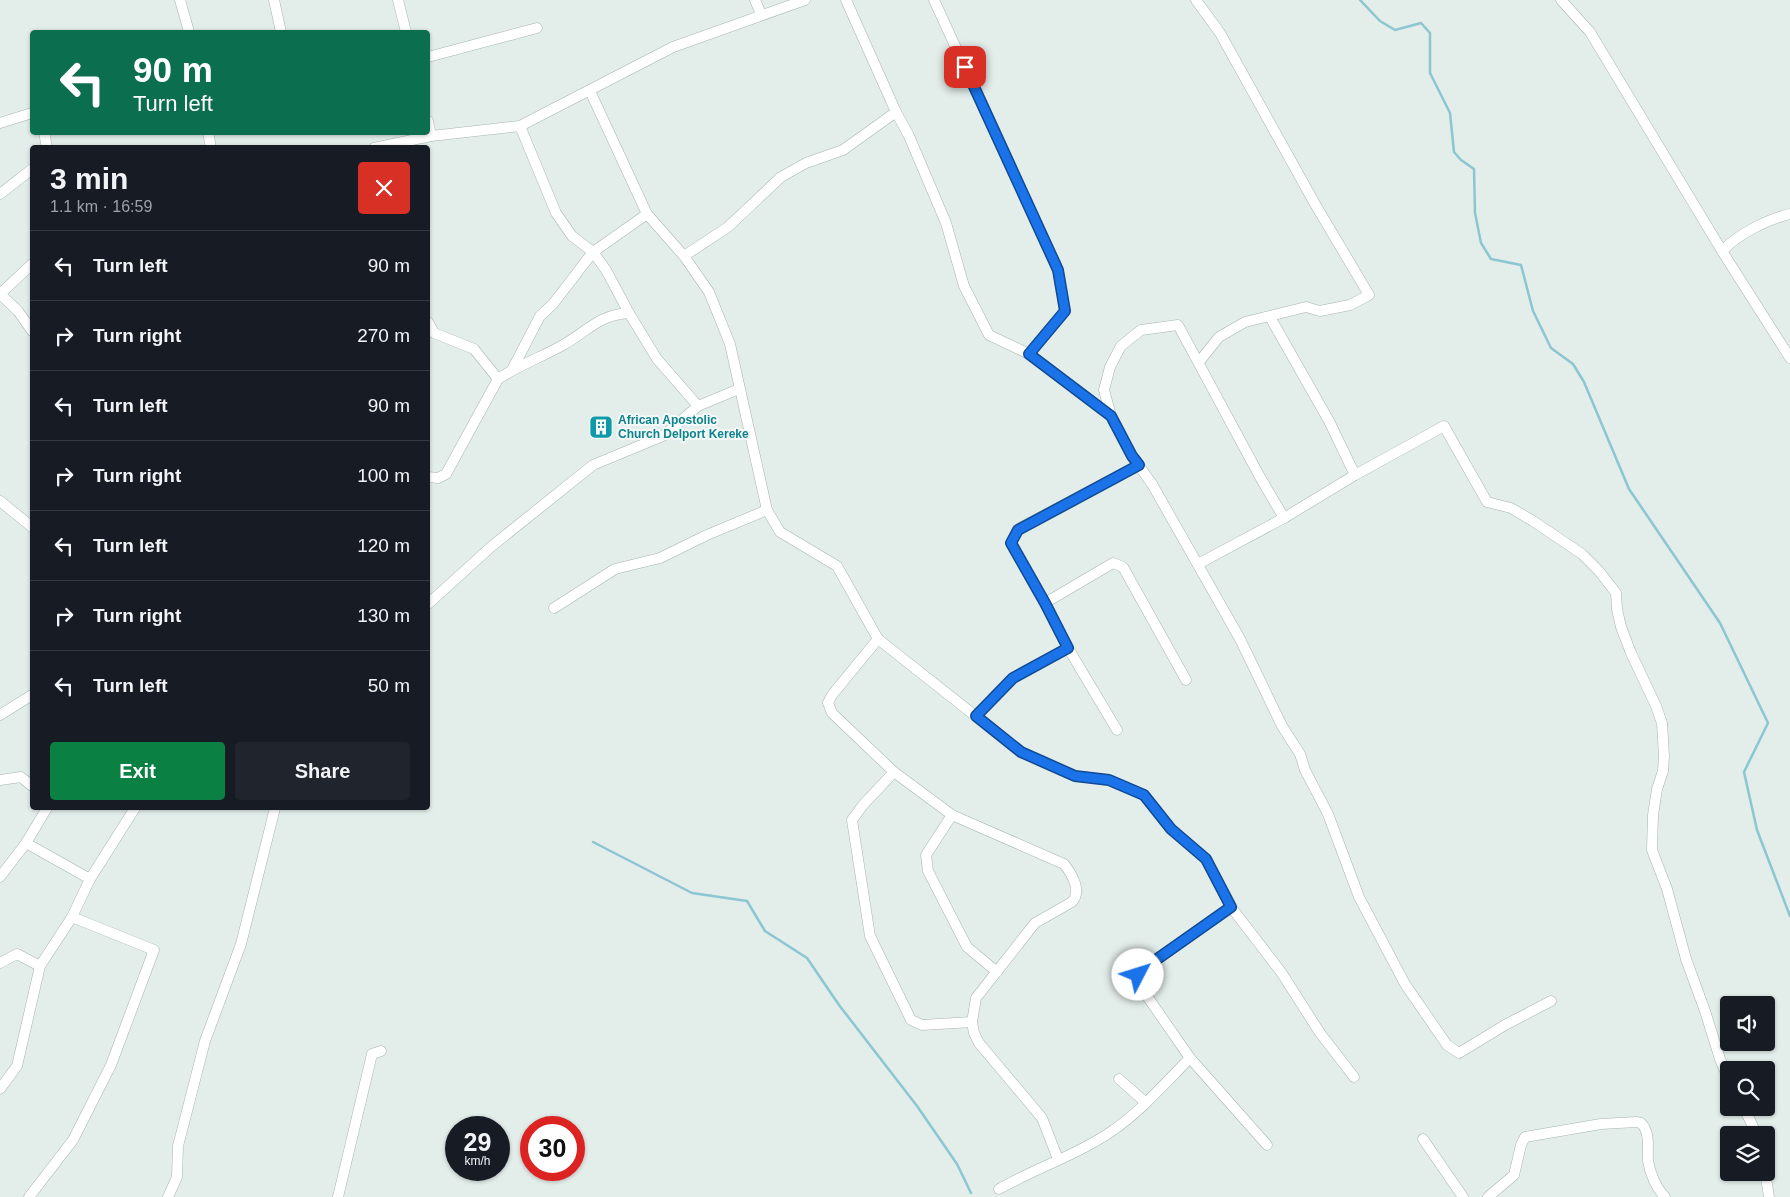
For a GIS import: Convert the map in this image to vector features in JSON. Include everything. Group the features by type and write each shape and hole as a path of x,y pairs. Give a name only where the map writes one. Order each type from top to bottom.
{"street":[{"path":"180,0 188,30"},
{"path":"274,0 281,30"},
{"path":"398,0 406,30"},
{"path":"756,0 761,14"},
{"path":"388,145 430,136 520,126 673,47 761,14 805,0"},
{"path":"846,0 896,112 909,136 946,223 964,286 989,335 1029,354 1111,416"},
{"path":"934,0 1058,270 1065,311 1029,354"},
{"path":"1196,0 1220,33 1315,204 1369,295 1350,305 1320,311 1306,307 1245,322 1219,337 1199,362"},
{"path":"1561,0 1590,32 1722,251 1790,358"},
{"path":"430,56 537,28"},
{"path":"590,90 647,214 684,256 709,292 730,344 767,510 780,532 837,566 878,639 1021,752 1075,776 1109,780 1144,795 1171,829 1206,859 1231,907 1281,972 1320,1033 1354,1077"},
{"path":"684,256 728,227 781,177 806,163 843,150 896,112"},
{"path":"0,122 30,114"},
{"path":"520,126 556,213 572,236 593,252 606,270 657,360 698,406"},
{"path":"0,194 30,171"},
{"path":"512,370 540,316 553,304 593,252 647,214"},
{"path":"1722,251 1731,241 1776,217 1790,214"},
{"path":"30,266 0,294 18,311 30,328"},
{"path":"430,477 438,478 446,474 498,379 564,344 602,319 615,314 629,313"},
{"path":"1270,317 1325,412 1355,475"},
{"path":"1284,518 1178,325 1141,330 1121,346 1110,366 1104,390 1111,416 1132,456 1198,564 1252,662 1282,726 1300,754 1305,770 1328,814 1359,897 1405,984 1447,1045 1459,1053 1505,1024 1551,1002"},
{"path":"430,326 434,333 474,349 498,379"},
{"path":"430,602 492,546 592,465 663,436 698,406 739,389"},
{"path":"1198,564 1284,518 1355,475 1444,426 1487,502 1511,508 1582,554 1599,571 1616,593 1619,618 1630,653 1656,706 1662,723 1663,771 1657,789 1653,815 1652,850 1667,889 1686,959 1721,1061"},
{"path":"1117,730 1068,648 1011,543 1018,530 1139,465"},
{"path":"0,501 30,525"},
{"path":"554,608 615,568 660,558 707,535 767,510"},
{"path":"1045,603 1113,564 1123,567 1186,680"},
{"path":"878,639 832,695 828,703 832,713 894,772 952,815 1064,864 1070,871 1076,888 1075,898 1072,902 1035,923 976,998 972,1022 974,1033 979,1043 1042,1118 1058,1159"},
{"path":"976,716 1013,678 1068,648"},
{"path":"0,715 30,696"},
{"path":"894,772 863,805 852,820 870,936 911,1020 922,1025 972,1022"},
{"path":"0,780 20,777 30,784"},
{"path":"0,877 26,843 46,810"},
{"path":"0,1089 17,1066 40,966 72,917 90,879 134,810"},
{"path":"168,1197 177,1177 178,1146 205,1041 241,944 275,810"},
{"path":"952,815 926,855 928,870 968,947 997,972"},
{"path":"26,843 90,879"},
{"path":"1231,907 1143,969 1138,975 1140,986 1190,1058 1267,1145"},
{"path":"29,1197 73,1140 111,1065 154,950 72,917"},
{"path":"0,963 17,954 40,966"},
{"path":"338,1197 372,1054 381,1051"},
{"path":"999,1189 1019,1177 1085,1147 1112,1131 1190,1058"},
{"path":"1119,1078 1145,1102"},
{"path":"1488,1197 1514,1175 1525,1137 1602,1124 1639,1122 1644,1125 1646,1131 1648,1162 1651,1172 1658,1189 1665,1197"},
{"path":"1423,1139 1463,1197"},
{"path":"1766,1181 1769,1197"}],"waterway":[{"path":"1360,0 1380,21 1395,30 1421,23 1430,33 1430,73 1450,113 1454,152 1461,160 1474,169 1475,213 1481,243 1491,259 1521,265 1533,311 1551,348 1573,364 1584,382 1629,489 1720,623 1768,723 1744,772 1757,830 1790,916"},
{"path":"593,842 692,893 747,901 765,931 807,958 839,1005 917,1106 957,1164 971,1193"}],"place":[{"name":"African Apostolic Church Delport Kereke","path":"601,427"}],"route":[{"path":"965,67 1058,270 1065,311 1029,354 1111,416 1132,456 1139,465 1018,530 1011,543 1068,648 1013,678 976,716 1021,752 1075,776 1109,780 1144,795 1171,829 1206,859 1231,907 1143,969 1138,975"}]}
